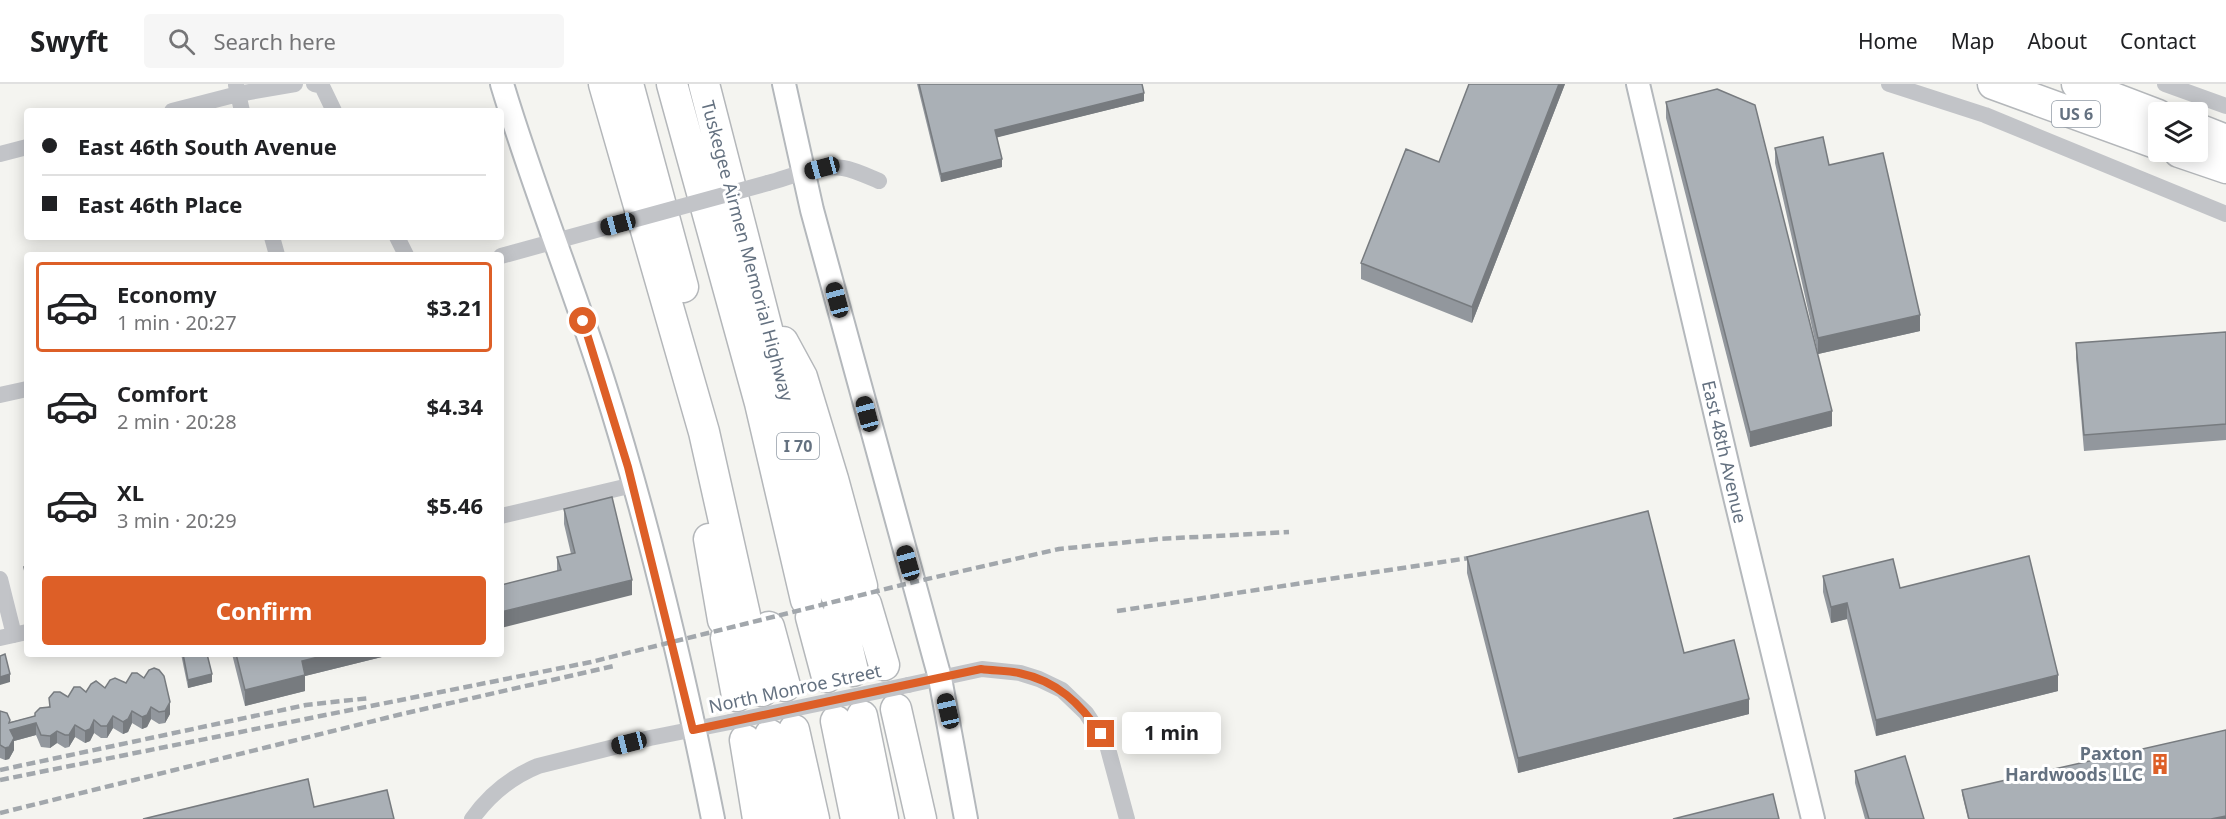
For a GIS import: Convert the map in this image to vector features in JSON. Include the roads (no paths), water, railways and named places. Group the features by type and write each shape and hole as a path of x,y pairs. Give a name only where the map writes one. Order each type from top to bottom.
{"highway":[{"path":"604,84 704,432 746,624"},
{"path":"628,84 670,234 746,624 760,714 788,819"},
{"path":"672,84 760,404 836,602 884,665"},
{"name":"Tuskegee Airmen Memorial Highway","path":"704,84 760,300 802,377 833,479 836,602"},
{"name":"US 6","path":"1993,84 2148,140"},
{"name":"US 6","path":"2078,84 2148,111"},
{"path":"2208,133 2226,140"},
{"path":"2208,162 2226,168"},
{"path":"836,602 840,674"},
{"path":"902,697 921,819"},
{"path":"758,819 760,714"},
{"path":"760,714 814,819"},
{"path":"856,819 849,719 883,819"}],"main road":[{"path":"501,84 602,379 633,485 713,819"},
{"path":"784,84 803,173 940,678 948,711 966,819"},
{"name":"East 48th Avenue","path":"1638,84 1736,501 1814,819"}],"street":[{"path":"181,108 237,89 295,84"},
{"path":"314,84 322,86 333,108"},
{"path":"1889,84 1985,115 2226,214"},
{"path":"2165,84 2226,106"},
{"path":"237,89 241,108"},
{"path":"0,154 24,148"},
{"path":"504,255 822,168 836,167 855,171 879,181"},
{"path":"0,395 24,390"},
{"path":"504,515 633,485"},
{"path":"0,579 14,635"},
{"name":"North Monroe Street","path":"472,819 491,796 523,772 552,761 760,714 902,697 940,678 981,669 1009,671 1039,679 1070,696 1086,713 1107,745 1127,819"}],"railway":[{"path":"0,780 591,662 914,582 1059,549 1159,539 1289,532"},
{"path":"1117,611 1482,556"},
{"path":"0,813 402,714 614,666"},
{"path":"0,770 306,705 370,698"}],"place":[{"name":"Paxton Hardwoods LLC","path":"2160,764"}]}
